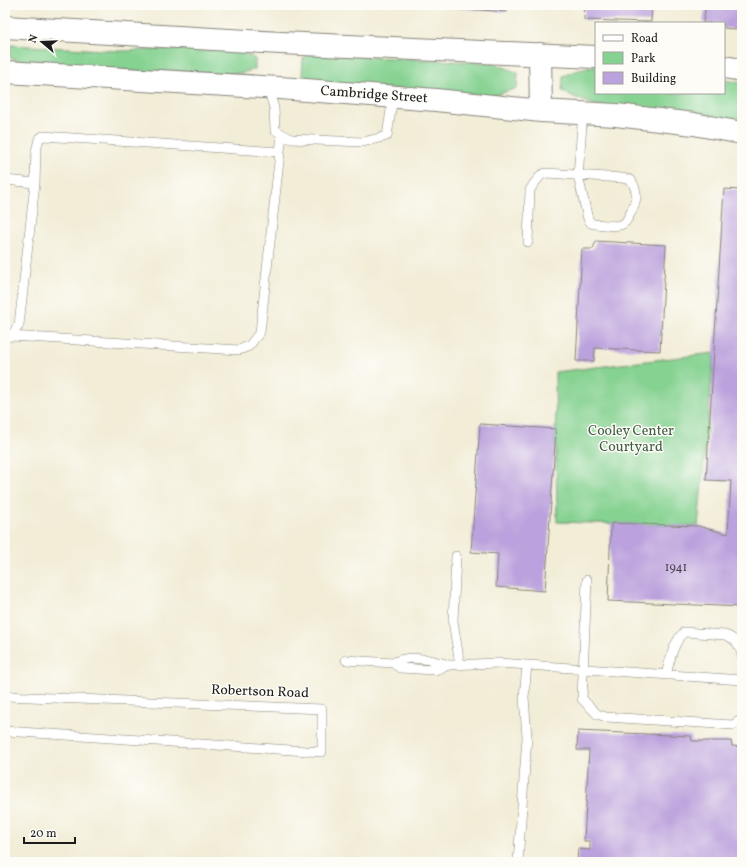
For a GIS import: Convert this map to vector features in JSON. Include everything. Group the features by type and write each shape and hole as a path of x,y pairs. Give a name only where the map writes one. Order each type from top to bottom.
{"street":[{"path":"5,27 281,43 595,57"},
{"path":"540,54 541,111"},
{"path":"725,67 742,70"},
{"name":"Cambridge Street","path":"5,72 268,87 541,111 616,115 694,124 742,133"}],"lane":[{"path":"268,87 274,108 275,130 291,139 363,142 387,136 393,97"},
{"path":"528,242 530,190 537,178 546,173 578,176 622,178 631,180 636,198 629,216 624,223 619,225 591,223 588,219 578,176 583,113"},
{"path":"8,337 239,350 249,346 260,332 282,134"},
{"path":"8,337 19,325 35,183 36,151 39,139 43,136 280,152"},
{"path":"5,180 35,183"},
{"path":"456,556 453,621 460,665"},
{"path":"587,580 582,699 597,714 606,717 733,725 742,719"},
{"path":"666,675 675,644 684,632 725,635 732,637 737,640 742,656"},
{"path":"346,660 393,663 400,659 428,659 449,665 498,663 742,680"},
{"path":"518,862 527,737 524,697 527,665"},
{"name":"Robertson Road","path":"5,696 322,709 322,752 5,731"}],"green space":[{"path":"11,45 121,51 177,49 235,51 242,52 255,59 255,69 242,73 196,76 25,63 9,57"},
{"path":"309,54 494,63 518,73 517,88 496,95 484,96 311,82 302,75 303,59"},
{"path":"595,66 595,94 725,94 725,80 742,83 742,123 594,105 562,91 563,76 575,71"},
{"name":"Cooley Center Courtyard","path":"714,353 698,526 557,522 555,372"}],"building":[{"path":"444,5 507,5 506,12 444,7"},
{"path":"585,5 652,5 651,22 584,20"},
{"path":"706,5 742,5 742,30 725,28 725,22 703,22"},
{"path":"724,189 742,190 742,607 608,601 611,523 698,526 728,534 731,481 706,480"},
{"path":"596,241 666,245 660,351 595,348 594,361 576,361 582,249 593,249"},
{"path":"480,424 556,429 545,591 496,587 498,554 471,552"},
{"path":"578,731 691,736 692,741 731,741 732,746 742,747 742,862 577,862 578,849 590,850 590,841 584,841 589,750 577,750"}]}
